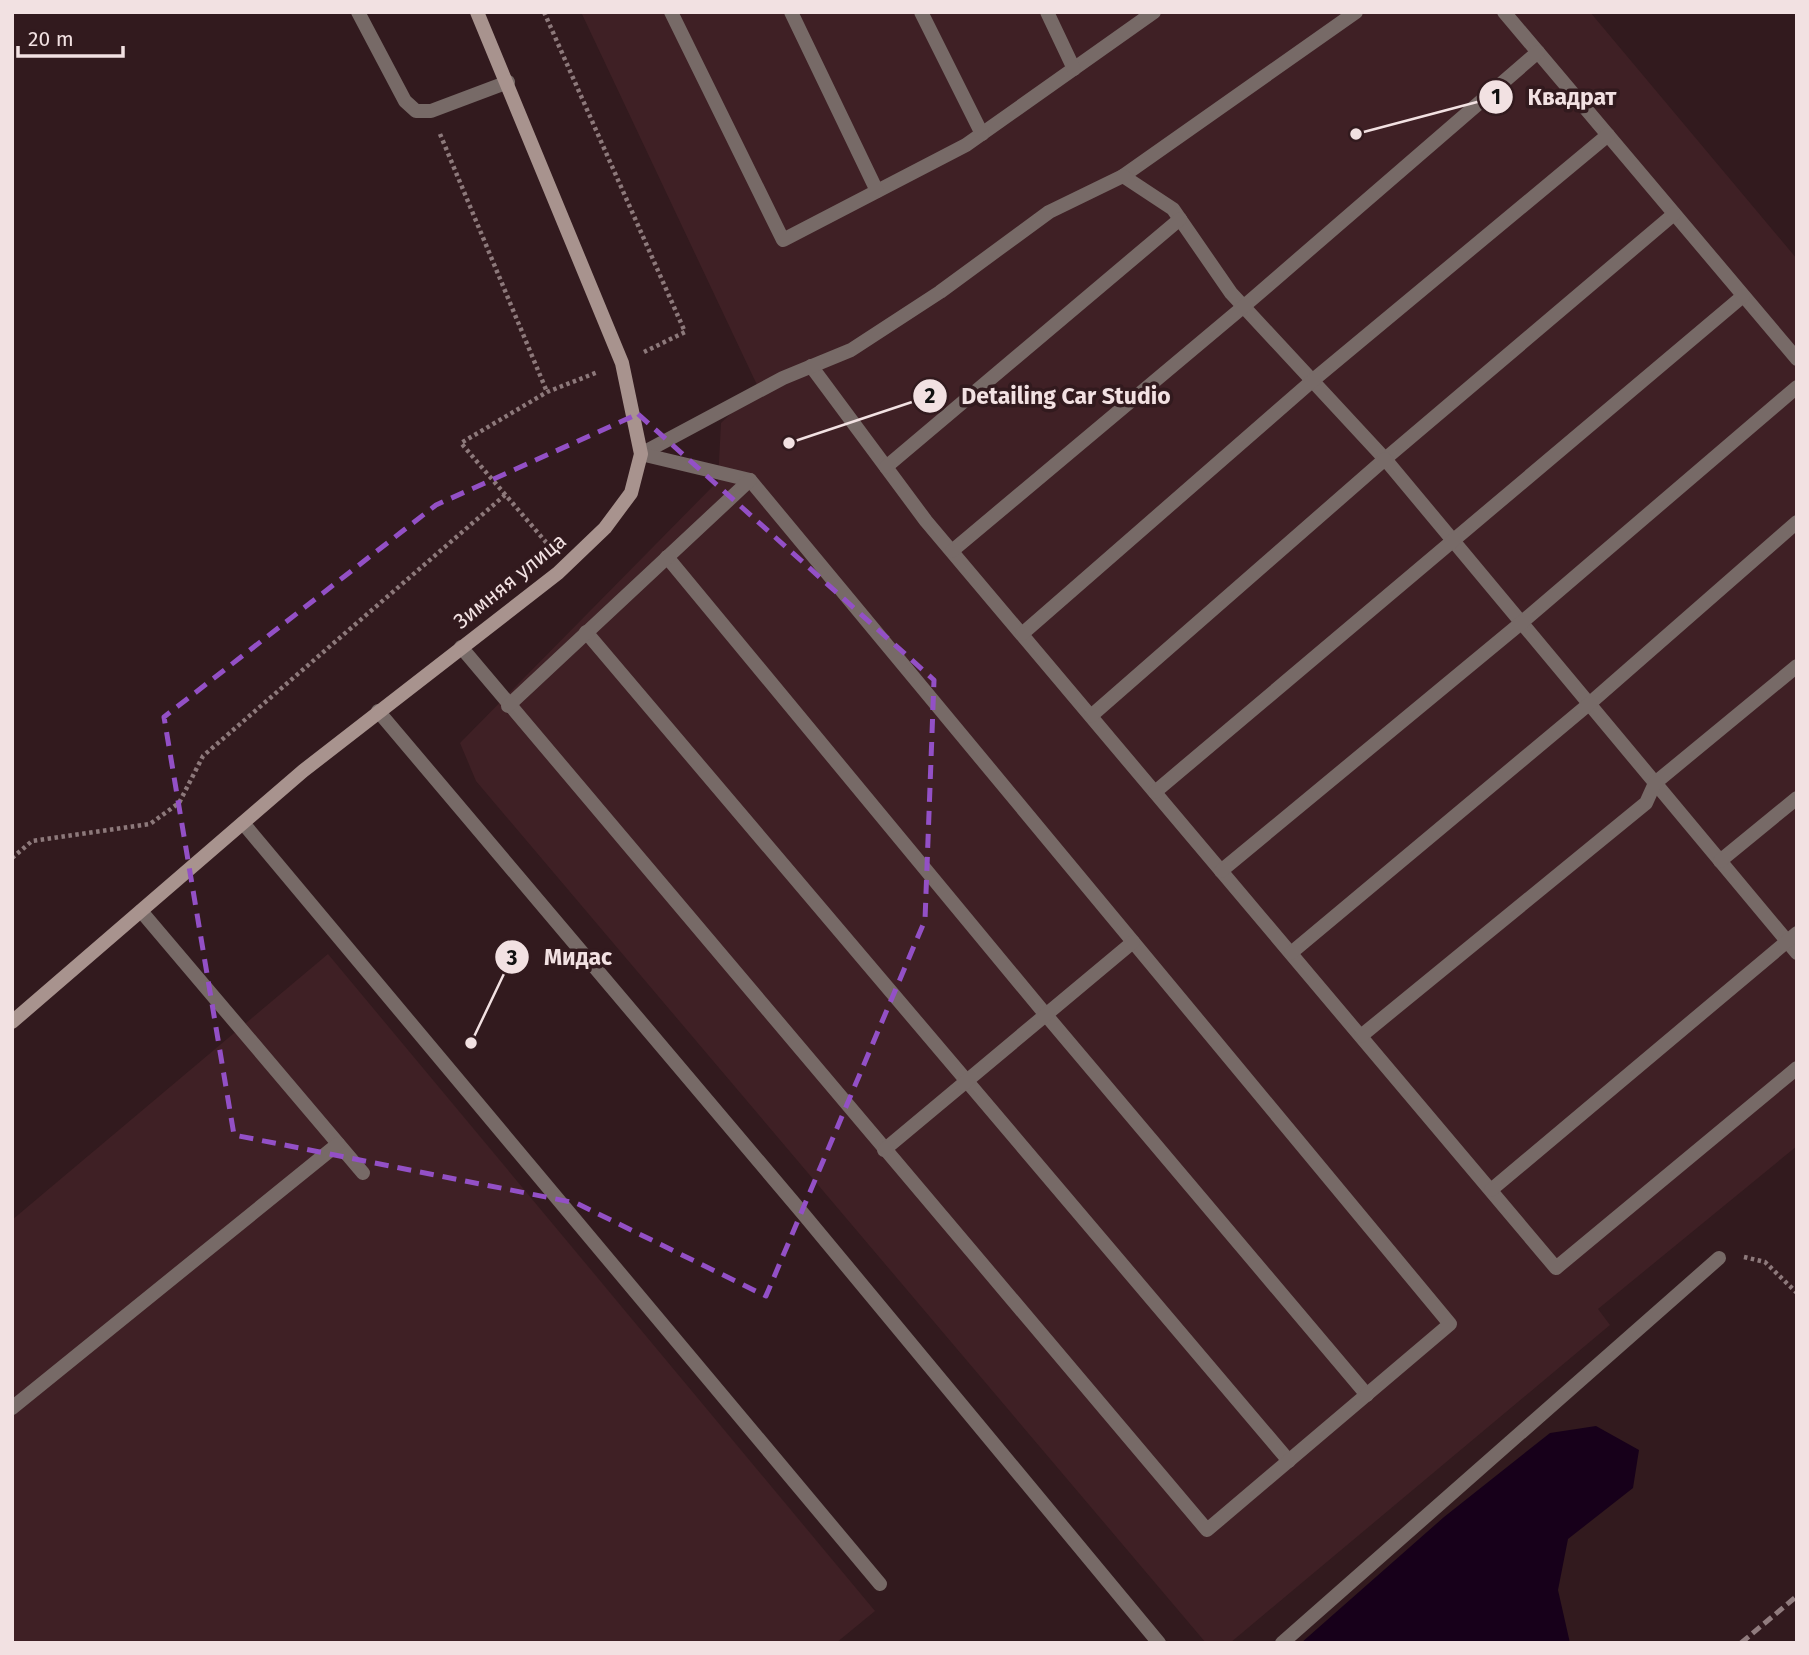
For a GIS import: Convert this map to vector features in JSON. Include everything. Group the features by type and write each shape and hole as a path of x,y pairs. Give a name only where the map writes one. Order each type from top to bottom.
{"street":[{"name":"Зимняя улица","path":"12,1022 303,771 566,565 606,528 631,493 641,454 622,363 509,82 477,12"}],"lane":[{"path":"358,12 405,101 416,111 431,111 509,82"},
{"path":"671,12 783,240 982,134 1154,12"},
{"path":"791,12 877,191"},
{"path":"921,12 982,134"},
{"path":"1047,12 1074,69"},
{"path":"641,454 811,366 862,343 940,292 1049,212 1123,176 1356,12"},
{"path":"1504,12 1797,359"},
{"path":"952,551 1243,307 1538,52"},
{"path":"1022,634 1312,381 1608,135"},
{"path":"1123,176 1172,209 1243,307 1385,459 1720,861 1794,942 1491,1190"},
{"path":"1091,716 1385,459 1674,214"},
{"path":"886,467 1180,219"},
{"path":"1155,792 1744,296"},
{"path":"811,366 952,551 1556,1268 1797,1068"},
{"path":"1222,871 1521,623 1797,387"},
{"path":"461,647 508,706 1207,1530 1450,1324 750,480 641,454"},
{"path":"508,706 750,480"},
{"path":"1292,953 1589,704 1797,522"},
{"path":"667,557 1046,1015 1367,1395"},
{"path":"586,632 1289,1461"},
{"path":"1361,1036 1646,803 1655,783 1797,666"},
{"path":"379,711 470,823 805,1216 1159,1643"},
{"path":"1720,861 1797,798"},
{"path":"243,823 880,1584"},
{"path":"141,911 363,1173"},
{"path":"884,1150 1133,942"},
{"path":"12,1408 338,1144"},
{"path":"1282,1643 1719,1258"}],"path":[{"path":"544,12 685,332 622,363 547,392 461,443 566,565"},
{"path":"431,111 547,392"},
{"path":"12,858 32,841 150,824 179,803 203,756 505,495"},
{"path":"1719,1258 1741,1256 1765,1262 1797,1293"}],"highlighted area":[{"path":"638,414 934,680 925,920 766,1296 576,1203 234,1135 164,717 436,505"}],"shaded area":[{"path":"581,12 1590,12 1797,259 1797,1146 1598,1309 1610,1325 1230,1643 1206,1643 476,781 460,743 718,481 721,423 758,387"},
{"path":"328,954 875,1611 836,1643 12,1643 12,1220"},
{"path":"1596,1426 1639,1450 1633,1488 1568,1539 1558,1590 1570,1643 1301,1643 1444,1517 1550,1433"}],"railway":[{"path":"1741,1643 1797,1596"}],"place":[{"name":"Квадрат","path":"1356,134"},
{"name":"Detailing Car Studio","path":"789,443"},
{"name":"Мидас","path":"471,1043"}]}
